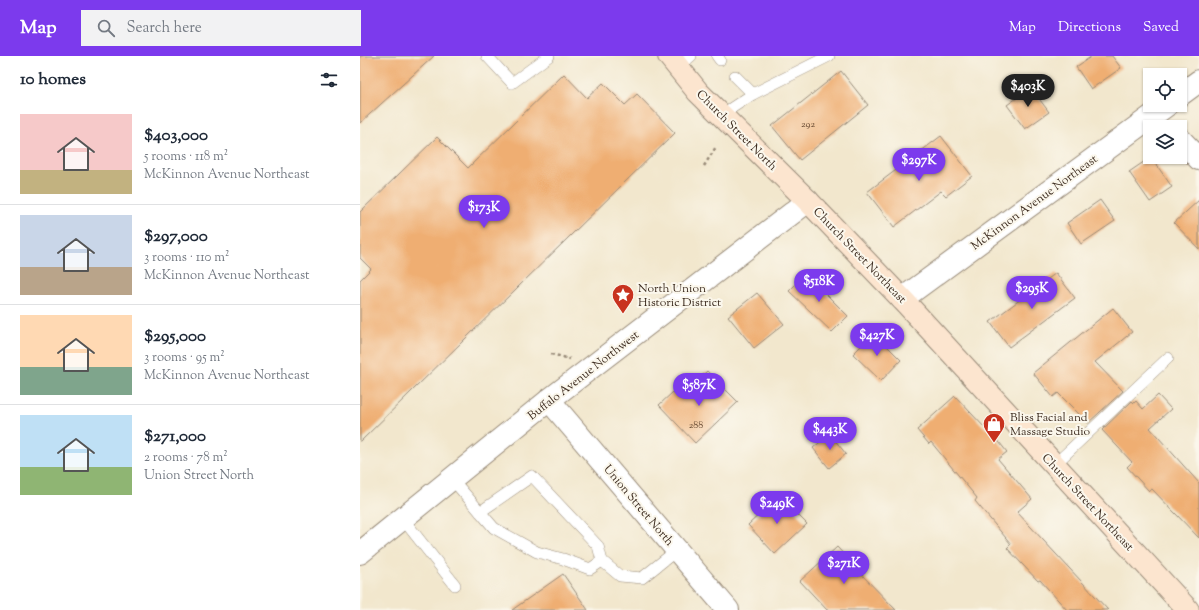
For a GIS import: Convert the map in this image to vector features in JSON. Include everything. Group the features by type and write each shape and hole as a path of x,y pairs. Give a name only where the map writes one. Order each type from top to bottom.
{"main road":[{"name":"Church Street North","path":"680,60 698,92 808,200"},
{"name":"Church Street Northeast","path":"808,200 902,299 1188,610"}],"street":[{"path":"1187,90 1199,81"},
{"name":"McKinnon Avenue Northeast","path":"902,299 1164,115"},
{"path":"1187,146 1199,159"},
{"name":"Buffalo Avenue Northwest","path":"360,553 549,400 808,200"},
{"name":"Union Street North","path":"549,400 728,610"}],"lane":[{"path":"487,56 512,83 549,56"},
{"path":"721,115 753,94 829,56"},
{"path":"735,76 753,94"},
{"path":"1054,465 1168,358"},
{"path":"480,512 532,476 598,546 602,561 620,576 642,578 677,550"},
{"path":"452,479 494,528 537,552 563,559 590,569 602,561"},
{"path":"403,519 455,585"}],"path":[{"path":"704,166 716,147"},
{"path":"551,354 570,359"}],"building":[{"path":"360,56 434,56 360,123"},
{"path":"1092,56 1112,56 1121,68 1091,89 1076,67"},
{"path":"841,71 868,105 800,160 772,126"},
{"path":"564,74 587,98 603,83 625,105 637,94 675,133 360,442 360,280 371,269 360,258 360,212 437,137 468,168"},
{"path":"1031,88 1049,112 1025,129 1007,105"},
{"path":"941,136 972,176 946,196 941,191 894,227 867,192"},
{"path":"1143,162 1143,164 1156,164 1172,187 1150,202 1129,172"},
{"path":"1100,200 1115,221 1081,244 1067,223"},
{"path":"1199,200 1199,249 1174,223"},
{"path":"1056,273 1075,298 1009,347 990,322"},
{"path":"806,274 848,316 832,332 789,291"},
{"path":"757,293 784,324 754,348 728,316"},
{"path":"1113,308 1132,332 1095,362 1123,391 1088,423 1058,393 1053,397 1033,373"},
{"path":"874,333 901,360 881,381 853,354"},
{"path":"707,371 738,402 695,443 659,405 673,392 679,398"},
{"path":"1158,395 1171,409 1150,428 1199,483 1199,538 1152,489 1149,491 1127,467 1132,462 1102,430 1132,401 1134,403 1136,401 1143,409"},
{"path":"955,396 986,429 988,428 1007,452 998,459 1032,499 1017,512 1108,610 1067,610 1040,580 1038,581 1007,548 1011,544 975,501 977,498 931,442 929,444 917,430"},
{"path":"830,434 846,454 829,468 813,448"},
{"path":"779,496 807,524 775,554 748,525"},
{"path":"837,547 850,561 856,555 868,567 861,574 896,610 827,610 800,581"},
{"path":"563,574 588,610 512,610"}],"place":[{"name":"North Union Historic District","path":"623,314"},
{"name":"Bliss Facial and Massage Studio","path":"994,444"}]}
